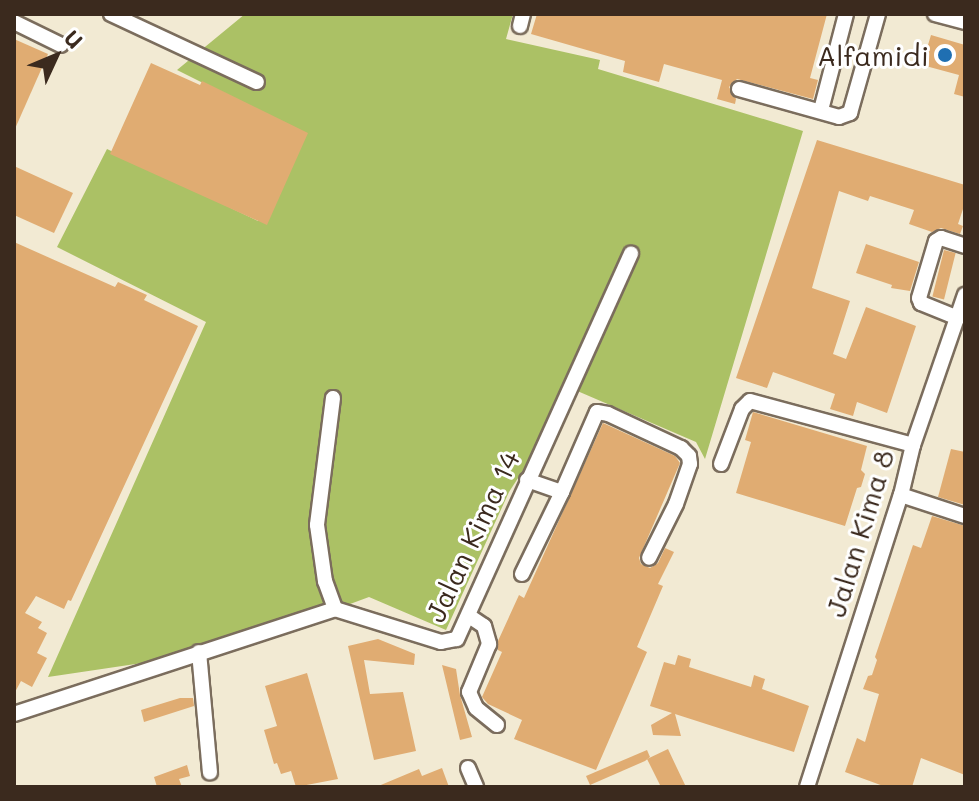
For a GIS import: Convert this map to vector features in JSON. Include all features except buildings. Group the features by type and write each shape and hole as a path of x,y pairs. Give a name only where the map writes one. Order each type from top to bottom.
{"street":[{"path":"111,14 257,82"},
{"path":"821,110 846,14"},
{"path":"739,89 839,117 850,113 878,14"},
{"path":"935,14 965,22"},
{"path":"14,22 61,45"},
{"path":"833,70 861,78"},
{"path":"958,318 921,303 919,298 936,241 941,238 965,246"},
{"name":"Jalan Kima 14","path":"335,609 448,643 457,639 631,253"},
{"name":"Jalan Kima 8","path":"807,787 901,495 913,445 965,295"},
{"path":"14,714 335,609 325,581 317,525 333,398"},
{"path":"721,464 742,409 750,401 913,445"},
{"path":"522,574 597,412 608,414 681,448 689,456 690,464 676,504 649,558"},
{"path":"527,480 562,492"},
{"path":"901,495 965,516"},
{"path":"469,616 484,626 489,644 469,692 476,708 497,725"},
{"path":"199,652 210,772"},
{"path":"468,768 476,787"}],"green space":[{"path":"245,14 513,14 506,39 600,60 598,69 803,131 705,459 696,442 575,390 509,492 446,630 369,597 223,651 48,677 206,322 57,247 107,149 258,221 303,133 177,70"}],"place":[{"name":"Alfamidi","path":"945,55"}]}
